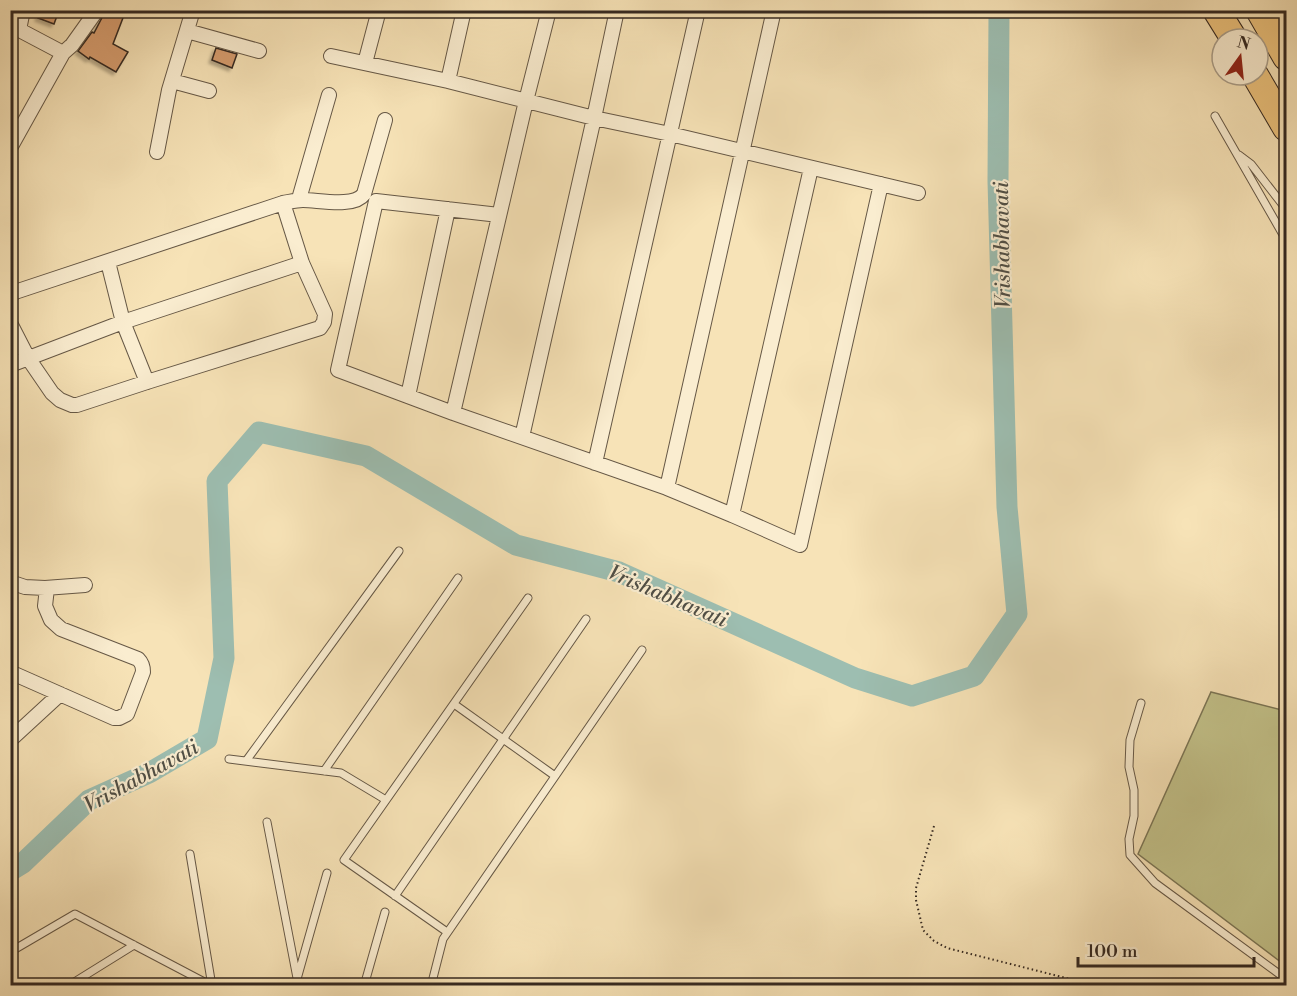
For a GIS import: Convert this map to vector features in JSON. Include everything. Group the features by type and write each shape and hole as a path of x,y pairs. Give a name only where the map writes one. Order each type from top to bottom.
{"highway":[{"path":"1216,10 1227,27"},
{"path":"1259,10 1287,57"},
{"path":"1263,87 1287,128"}],"street":[{"path":"22,10 15,27 63,53"},
{"path":"10,148 63,53 72,45 97,10"},
{"path":"157,152 172,81 193,10"},
{"path":"365,63 379,10"},
{"path":"447,81 464,10"},
{"path":"453,413 549,10"},
{"path":"522,437 617,10"},
{"path":"595,463 698,10"},
{"path":"667,489 774,10"},
{"path":"187,31 258,51"},
{"path":"331,56 447,81 594,118 918,193"},
{"path":"172,81 210,91"},
{"path":"299,199 329,95"},
{"path":"10,296 15,292 283,203 299,199 348,202 359,200 362,197 385,120"},
{"path":"732,515 811,168"},
{"path":"499,215 376,201 338,370 667,489 800,545 881,184"},
{"path":"10,323 28,358 52,393 60,400 72,405 320,328 325,314 302,263 283,203"},
{"path":"408,396 448,209"},
{"path":"108,262 123,322 147,382"},
{"path":"10,364 123,322 302,263"},
{"path":"10,582 25,587 46,588 85,585"},
{"path":"10,672 114,718 127,714 143,667 138,659 61,629 51,620 45,606 46,588"},
{"path":"10,741 60,694"}],"lane":[{"path":"1215,116 1287,240"},
{"path":"1237,154 1251,164 1287,209"},
{"path":"246,761 399,551"},
{"path":"324,771 458,578"},
{"path":"447,932 344,860 528,598"},
{"path":"395,896 586,619"},
{"path":"431,986 443,939 447,932 642,650"},
{"path":"1141,703 1130,740 1129,767 1134,790 1134,816 1129,839 1130,855 1155,883 1286,983"},
{"path":"454,704 555,776"},
{"path":"229,759 341,773 386,800"},
{"path":"267,822 296,982"},
{"path":"190,854 212,985"},
{"path":"296,982 327,873"},
{"path":"364,986 384,912"},
{"path":"10,952 75,914 212,985"},
{"path":"68,986 134,945"}],"path":[{"path":"934,826 916,888 916,900 923,930 934,941 947,948 1090,986"}],"shaded area":[{"path":"1211,692 1286,711 1286,966 1138,854"}],"building":[{"path":"41,10 53,10 58,13 54,24 38,18"},
{"path":"106,10 126,10 113,44 128,52 116,72 78,51 92,32 94,33"},
{"path":"216,48 237,54 232,68 212,60"}],"waterway":[{"name":"Vrishabhavati","path":"10,871 23,863 89,800 149,773 207,739 224,658 217,481 259,432 366,456 516,545 619,572 855,678 912,696 974,676 1017,614 1007,507 998,181 999,13 997,10"}]}
